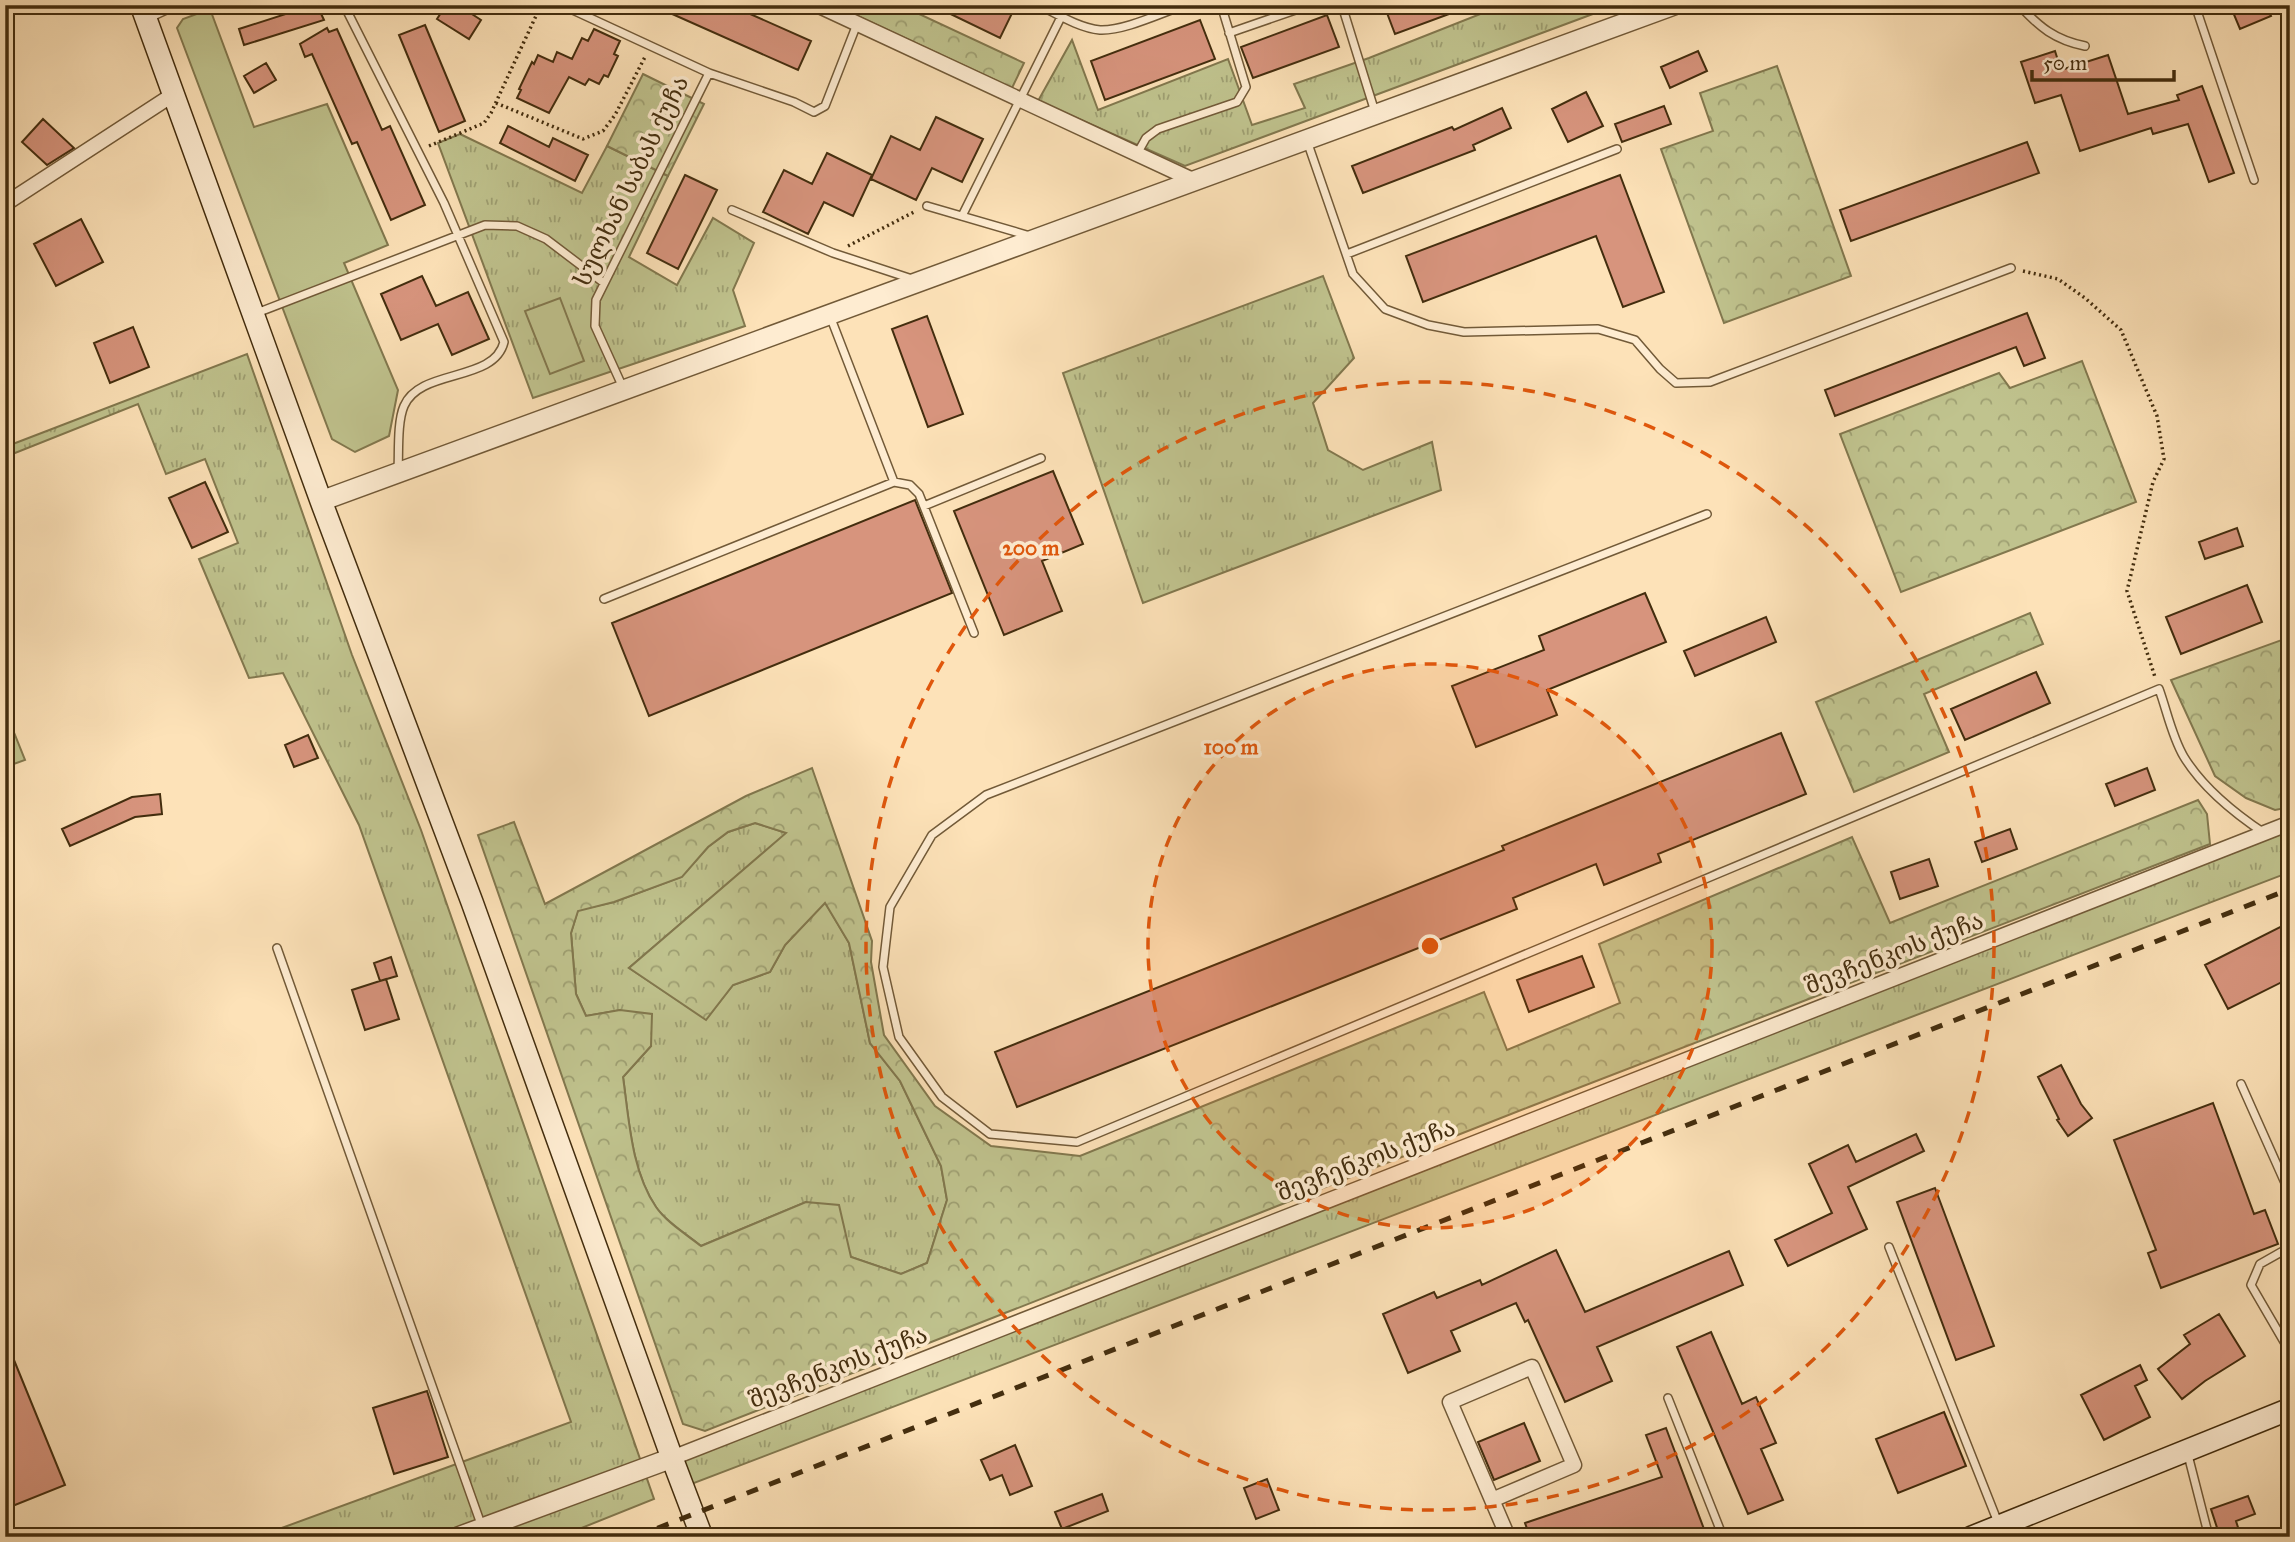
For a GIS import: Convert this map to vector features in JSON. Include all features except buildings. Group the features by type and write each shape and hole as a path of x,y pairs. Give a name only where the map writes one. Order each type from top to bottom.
{"main road":[{"path":"144,12 321,501 472,902 702,1537"},
{"path":"1972,1537 2290,1409"}],"street":[{"path":"817,5 1195,181"},
{"path":"321,501 1674,5"},
{"path":"5,204 174,94"},
{"name":"შევჩენკოს ქუჩა","path":"458,1537 672,1458 2290,824"},
{"path":"1492,1500 1574,1465 1532,1367 1450,1402 1492,1500 1508,1537"}],"lane":[{"path":"144,12 177,5"},
{"path":"344,5 458,236 504,342 488,363 422,388 410,396 402,410 398,473"},
{"path":"562,5 709,72"},
{"path":"1039,5 1081,25 1101,30 1122,27 1185,5"},
{"path":"962,216 1067,5"},
{"path":"1137,154 1146,138 1158,129 1237,102 1246,88 1222,8 1218,5"},
{"path":"1229,33 1310,5"},
{"path":"1345,5 1376,114"},
{"path":"2019,5 2032,20 2064,41 2085,46"},
{"path":"2195,5 2254,180"},
{"name":"სულხან საბას ქუჩა","path":"624,390 595,326 596,300 709,72 794,102 814,112 825,106 857,24"},
{"path":"1306,140 1353,274 1385,309 1428,325 1464,332 1598,329 1635,340 1676,383 1710,382 2011,268"},
{"path":"1347,254 1617,149"},
{"path":"927,206 1037,239"},
{"path":"732,210 833,253 919,282"},
{"path":"254,314 485,225 517,226 546,239 604,283"},
{"path":"830,315 894,482"},
{"path":"924,506 1041,458"},
{"path":"604,599 894,482 910,485 919,494 974,633"},
{"path":"1707,514 986,795 932,835 890,907 883,967 899,1037 942,1097 990,1134 1077,1142 2159,689 2183,756 2205,784 2238,816 2265,833"},
{"path":"277,948 482,1528"},
{"path":"2241,1084 2290,1194"},
{"path":"1889,1247 2000,1526"},
{"path":"2290,1247 2260,1264 2251,1285 2290,1353"},
{"path":"1668,1398 1723,1537"},
{"path":"2187,1450 2209,1537"}],"path":[{"path":"417,151 484,122 541,5"},
{"path":"495,103 583,139 603,131 615,115 651,46"},
{"path":"833,253 927,206"},
{"path":"2011,268 2058,279 2085,298 2121,330 2157,416 2164,459 2152,482 2127,591 2159,689"}],"green space":[{"path":"834,5 900,5 1024,63 1012,88"},
{"path":"1503,5 1617,5 1185,166 1038,101 1072,40 1098,110 1228,59 1252,125 1305,108 1294,84 1369,58"},
{"path":"210,9 254,127 327,104 388,245 344,263 398,390 389,436 355,452 332,439 177,28 183,19"},
{"path":"1777,66 1851,276 1724,323 1661,149 1713,131 1700,93"},
{"path":"643,74 704,104 668,176 607,146"},
{"path":"460,134 582,193 607,146 668,176 629,257 677,285 713,218 754,243 733,290 745,326 533,398 438,143"},
{"path":"1323,276 1354,358 1313,403 1328,450 1363,470 1432,442 1441,490 1143,603 1063,373"},
{"path":"560,298 584,361 550,374 525,311"},
{"path":"247,354 352,655 421,830 654,1499 559,1537 257,1537 571,1422 359,825 283,673 249,678 199,559 238,543 205,459 166,474 138,404 5,457 5,447"},
{"path":"2082,361 2136,502 1901,592 1840,434 1999,373 2010,388"},
{"path":"2030,613 2043,644 1924,694 1949,752 1854,792 1816,702"},
{"path":"2290,637 2290,807 2275,810 2246,798 2215,776 2171,680"},
{"path":"5,710 25,760 5,767"},
{"path":"812,768 872,941 871,962 884,1035 935,1106 991,1146 1080,1156 1484,992 1507,1050 1620,1003 1599,944 1852,837 1890,923 2198,800 2207,814 2210,844 1529,1107 705,1431 683,1424 478,835 514,822 545,904 746,796","holes":["755,823 786,833 629,968 706,1020 733,985 770,972 785,945 825,903 849,943 870,1043 900,1081 941,1166 947,1200 927,1263 901,1274 851,1257 839,1205 806,1202 701,1246 671,1223 656,1207 641,1177 632,1144 623,1077 651,1046 652,1014 620,1010 586,1016 576,994 571,933 578,911 614,902 682,877 708,847 728,832"]},
{"path":"755,823 787,833 629,968 706,1019 733,985 770,972 785,945 825,902 849,943 870,1043 900,1081 941,1166 947,1200 927,1263 901,1274 851,1257 806,1202 701,1246 671,1223 656,1207 641,1177 632,1144 623,1077 651,1046 620,1010 586,1016 576,994 571,933 578,910 614,902 681,877 708,847 728,832"},
{"path":"2290,823 2290,872 681,1488 672,1458"}],"railway":[{"path":"635,1537 2290,889"}]}
